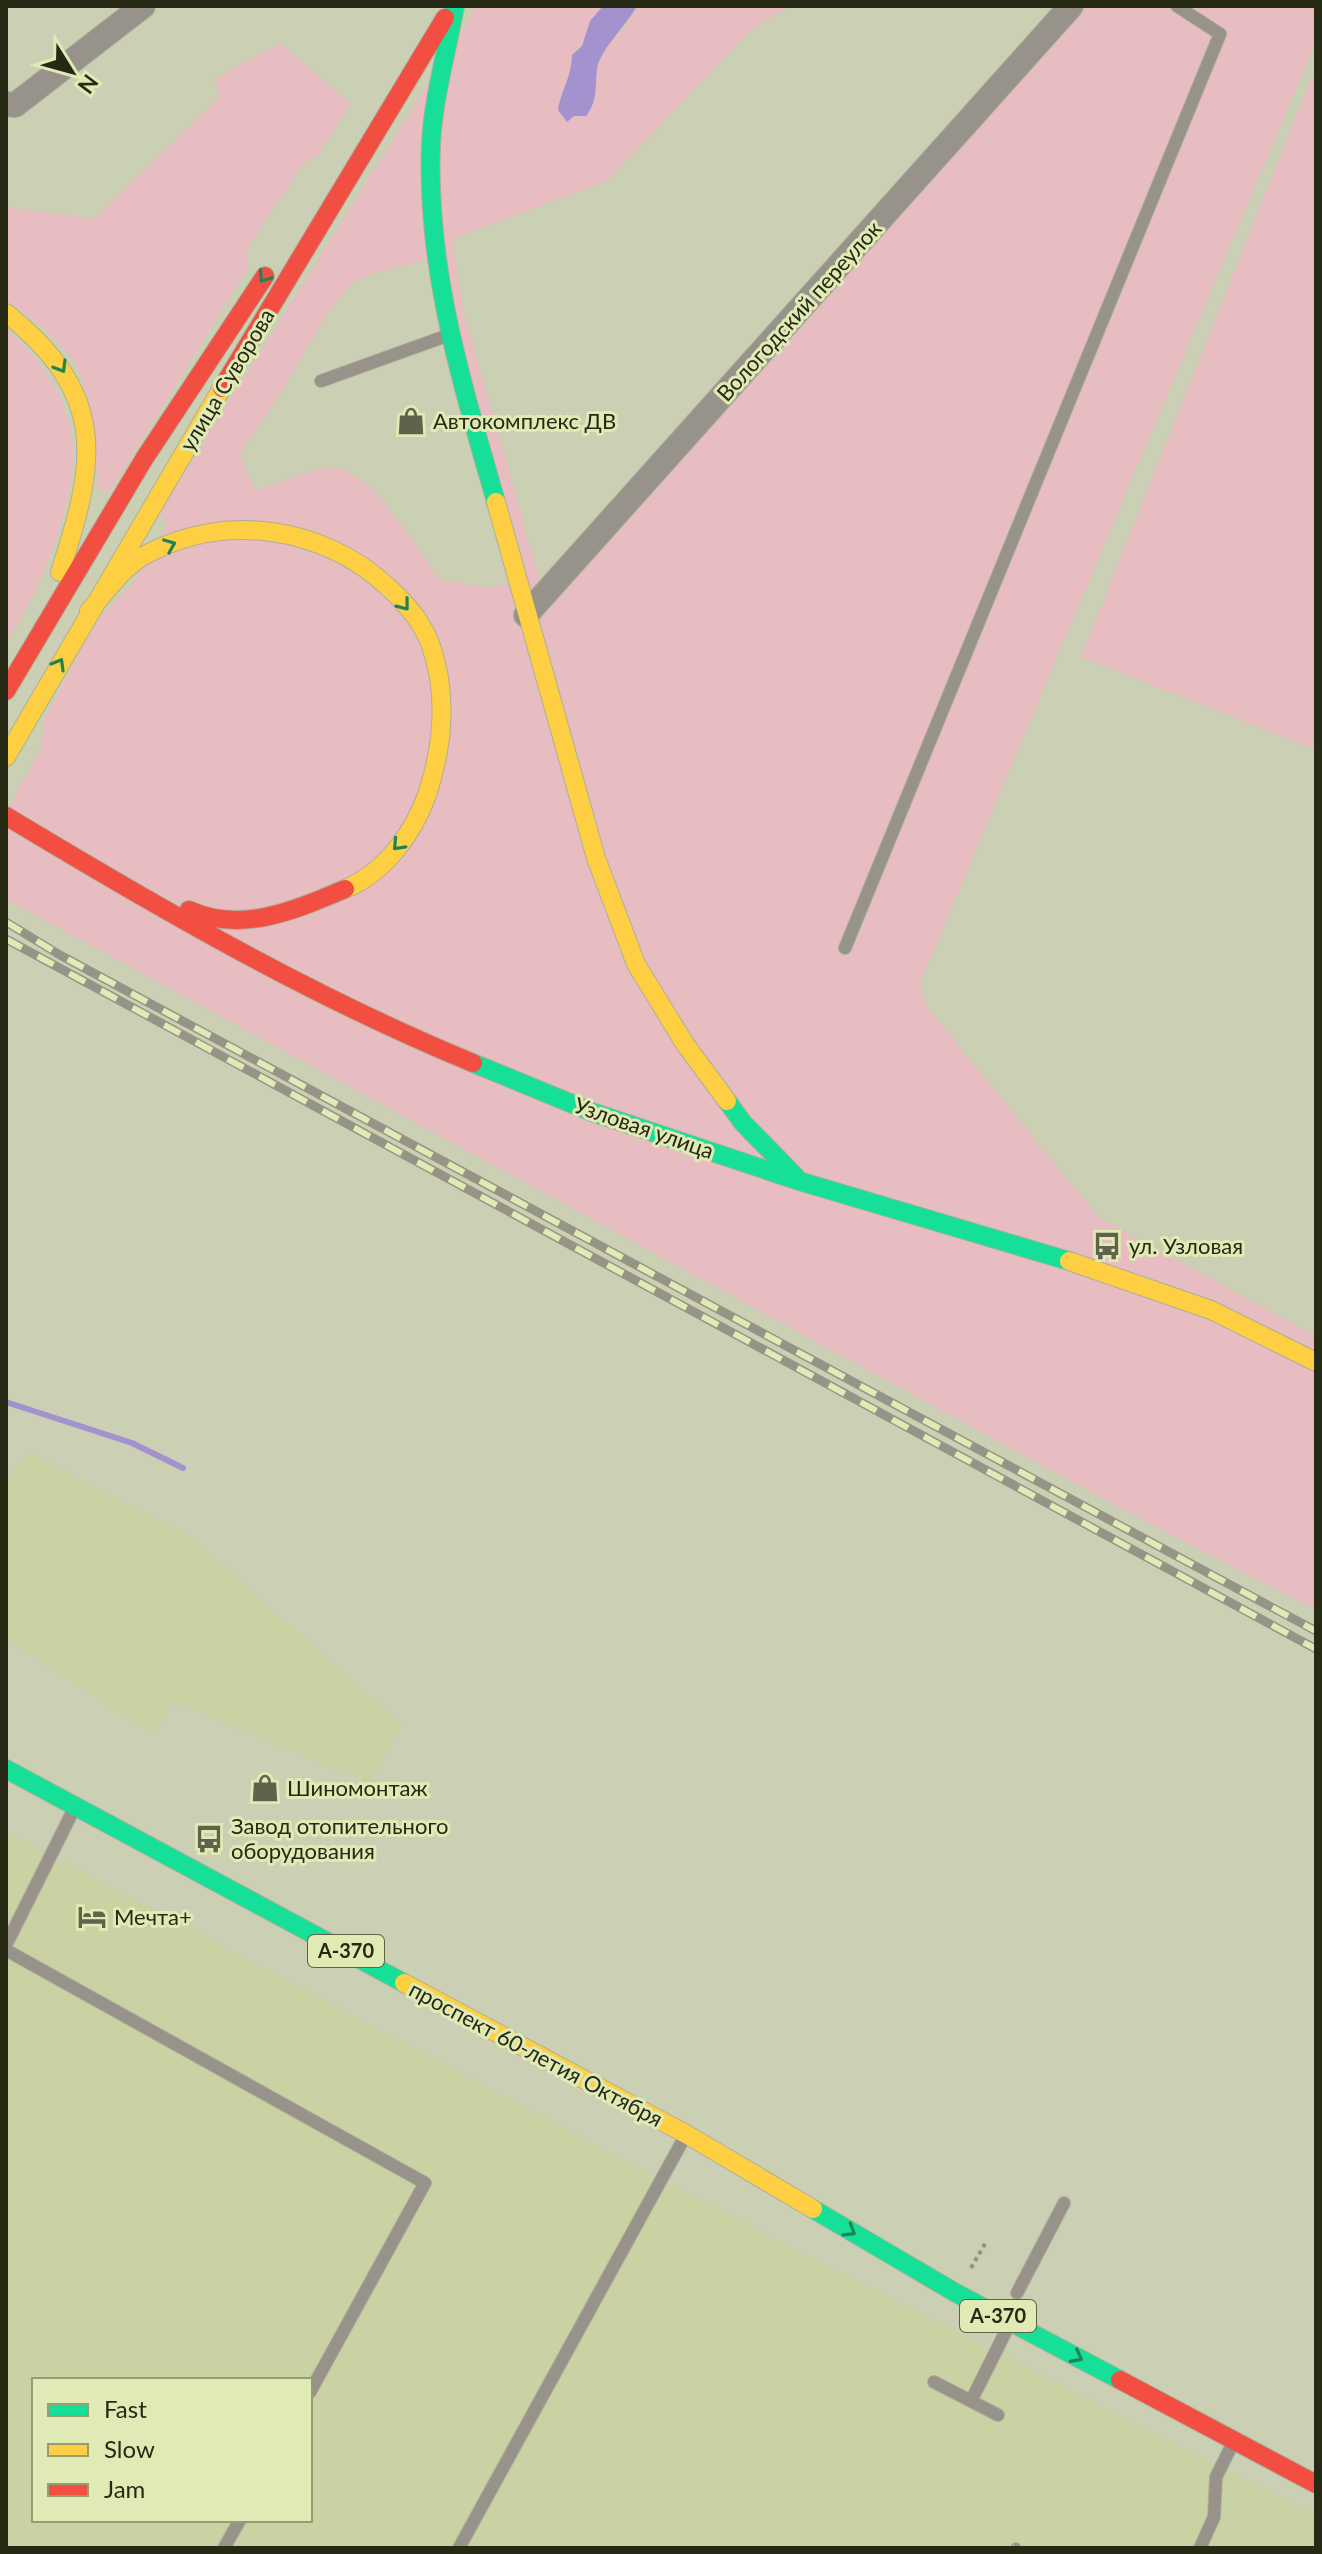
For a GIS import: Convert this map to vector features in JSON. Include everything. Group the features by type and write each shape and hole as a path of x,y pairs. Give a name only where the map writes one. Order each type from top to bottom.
{"main road":[{"name":"улица Суворова","path":"6,690 144,459 276,260 453,6"},
{"name":"улица Суворова","path":"6,757 89,611 453,6"},
{"path":"453,6 431,142 433,251 449,335 596,858 636,964 685,1044 743,1123 799,1181"},
{"path":"6,313 27,328 60,362 80,408 87,444 83,502 54,589 6,690"},
{"path":"89,611 142,557 187,539 250,529 308,539 361,563 403,601 430,643 442,701 438,770 410,832 367,878 271,923 265,941 280,973"},
{"name":"Узловая улица","path":"6,816 117,883 375,1023 592,1112 799,1181 1038,1250 1211,1310 1316,1362"},
{"path":"117,883 219,922 298,911"},
{"name":"проспект 60-летия Октября","path":"6,1769 686,2134 1011,2322 1316,2484"},
{"name":"проспект 60-летия Октября","path":"686,2134 885,2228"}],"street":[{"path":"10,104 143,6"},
{"name":"Вологодский переулок","path":"526,615 1071,6"}],"lane":[{"path":"845,948 1220,34 1177,6"},
{"path":"321,381 449,335"},
{"path":"76,1806 6,1948 425,2183 312,2388"},
{"path":"459,2548 686,2134"},
{"path":"1018,2294 1064,2203"},
{"path":"971,2401 1011,2322"},
{"path":"934,2382 998,2415"},
{"path":"1200,2548 1214,2517 1216,2477 1234,2441"},
{"path":"224,2548 239,2522"}],"shaded area":[{"path":"477,6 603,6 590,21 582,46 572,55 571,77 562,88 597,67 611,37 627,26 637,6 789,6 751,30 607,181 452,239 463,309 540,580 1057,6 1316,6 1316,41 920,983 925,1004 1099,1218 1316,1336 1316,1610 1124,1510 6,899 6,811 40,751 44,720 94,624 134,581 167,524 159,513","holes":["434,258 516,580 492,588 439,580 392,512 360,479 345,470 330,468 312,471 258,490 252,485 240,454 327,314 352,282"]},
{"path":"603,6 637,6 599,61 590,110 586,116 574,116 567,122 558,110 572,55 582,46 590,21"},
{"path":"280,43 351,104 319,154 302,165 247,248 248,268 110,492 99,492 88,403 73,361 58,342 6,300 6,207 94,219 219,97 215,79"},
{"path":"1316,66 1316,750 1081,657"},
{"path":"6,329 40,363 57,390 69,420 73,460 64,515 55,544 32,598 6,643"},
{"path":"26,1451 190,1537 402,1725 370,1783 173,1701 153,1734 6,1638 6,1488"},
{"path":"6,1831 688,2194 1316,2516 1316,2548 6,2548"}],"waterway":[{"path":"6,1402 132,1443 183,1468"}],"railway":[{"path":"6,922 60,955 1316,1631"},
{"path":"6,939 1316,1649"}],"traffic: fast":[{"path":"455,6 432,127 434,237 459,369 496,502"},
{"path":"473,1063 592,1112 799,1181 1069,1261"},
{"path":"727,1101 743,1123 796,1177"},
{"path":"6,1769 404,1983"},
{"path":"813,2209 956,2293 1120,2380"}],"traffic: slow":[{"path":"6,313 39,343 63,372 78,401 85,431 86,462 82,495 60,572"},
{"path":"6,757 222,388"},
{"path":"496,502 596,858 636,964 685,1044 727,1101"},
{"path":"89,611 122,573 145,555 207,533 239,530 272,532 334,550 362,566 401,600 423,629 436,664 441,702 437,758 427,795 405,838 384,863 345,889"},
{"path":"1069,1261 1211,1310 1316,1362"},
{"path":"404,1983 686,2134 813,2209"}],"traffic: jam":[{"path":"222,388 445,18"},
{"path":"6,691 144,459 265,276"},
{"path":"6,816 120,884 293,979 473,1063"},
{"path":"189,910 228,920 248,919 307,905 345,889"},
{"path":"1120,2380 1316,2484"}],"place":[{"name":"Автокомплекс ДВ","path":"411,421"},
{"name":"ул. Узловая","path":"1107,1246"},
{"name":"Шиномонтаж","path":"265,1788"},
{"name":"Завод отопительного оборудования","path":"209,1839"},
{"name":"Мечта+","path":"92,1917"}]}
